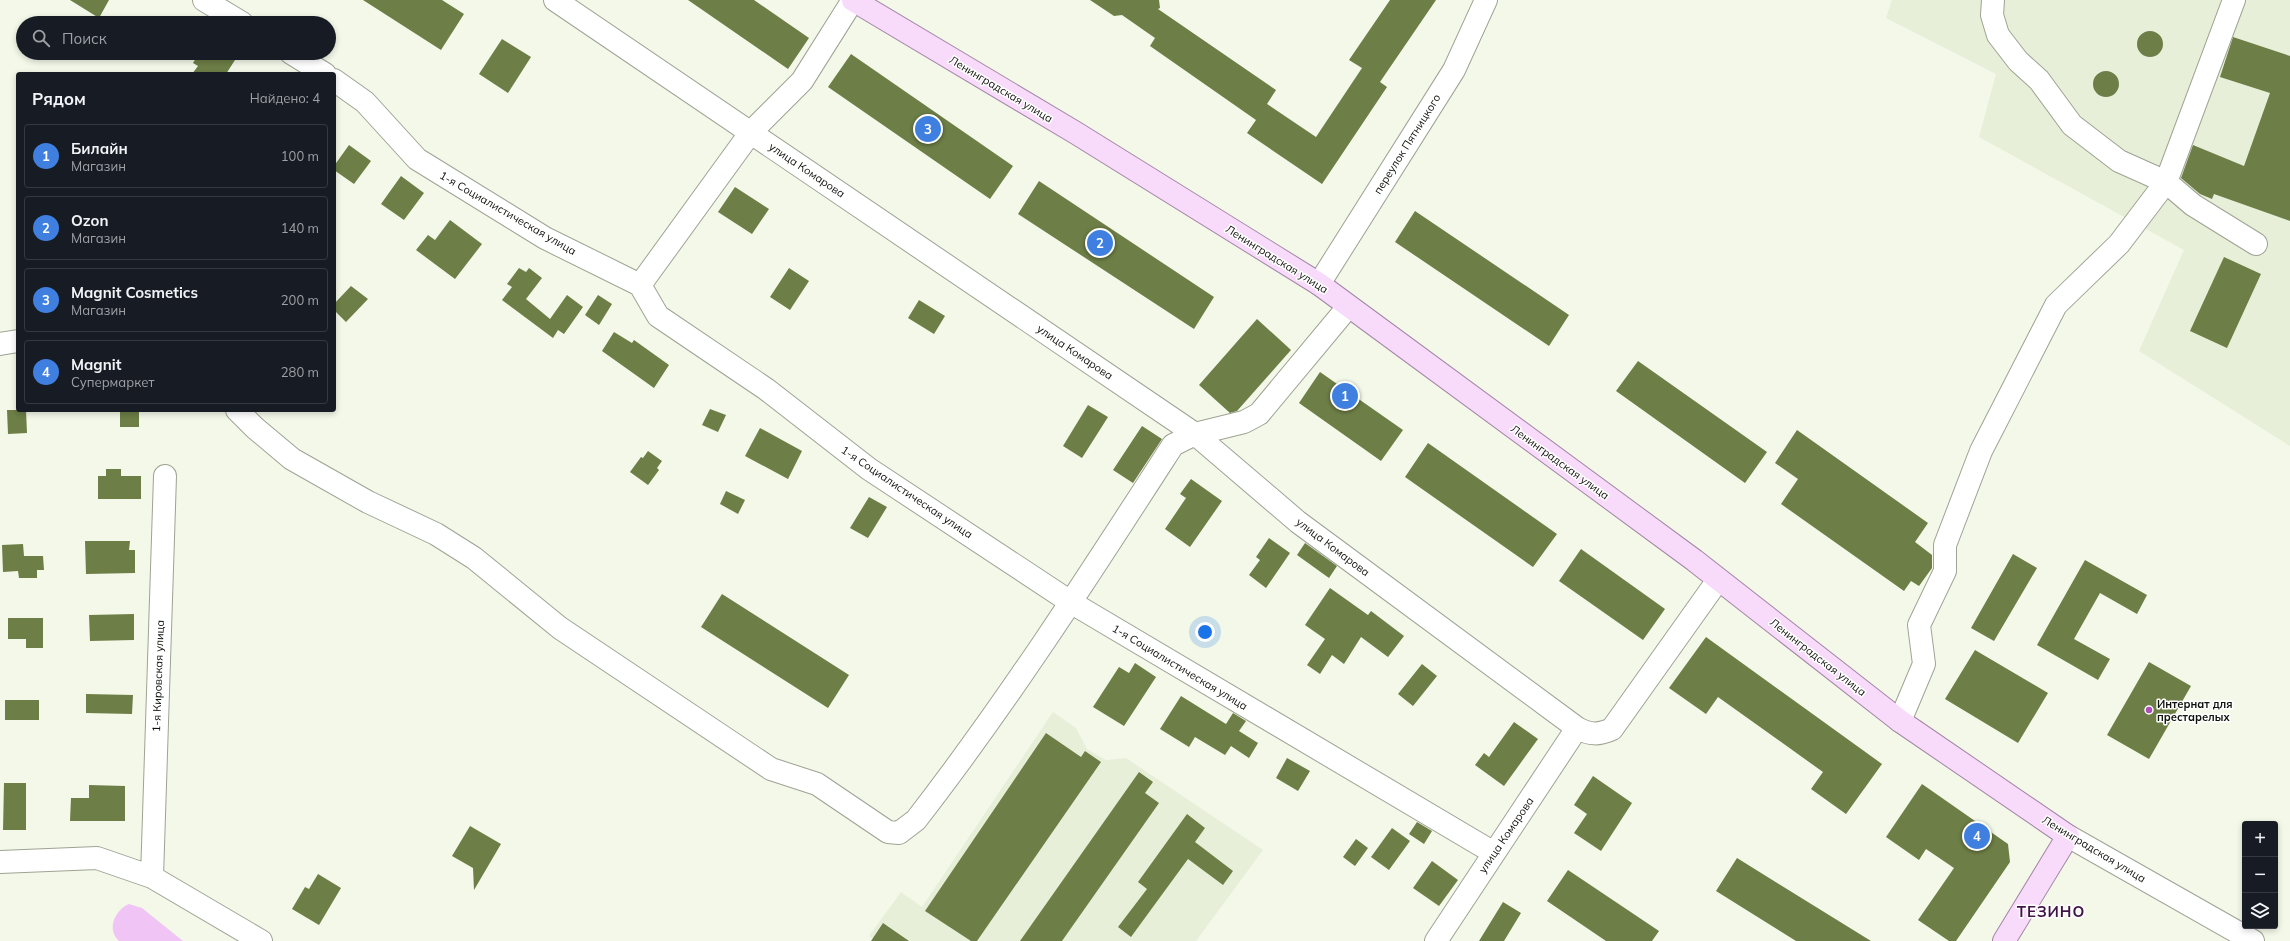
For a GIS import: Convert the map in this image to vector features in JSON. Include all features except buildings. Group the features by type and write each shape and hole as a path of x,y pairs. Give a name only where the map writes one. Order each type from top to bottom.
{"main road":[{"name":"Ленинградская улица","path":"853,0 1076,133 1319,284 1718,580 1900,721 2068,836"},
{"path":"2004,941 2068,836"}],"street":[{"path":"204,0 230,16"},
{"name":"улица Комарова","path":"556,0 1195,434 1298,522 1577,728 1586,733 1600,734 1612,729 1718,580"},
{"path":"640,285 751,132 802,81 853,0"},
{"name":"переулок Пятницкого","path":"1319,284 1454,70 1486,0"},
{"path":"1993,0 1992,15 1998,35 2018,61 2039,80 2072,125 2119,161 2166,182 2193,205 2256,244"},
{"path":"1900,721 1924,664 1919,625 1945,571 1945,545 1981,451 2056,305 2119,244 2166,182 2234,0"},
{"path":"302,60 322,72"},
{"name":"1-я Социалистическая улица","path":"336,81 365,102 417,159 545,238 640,285 658,316 766,389 869,469 1072,603 1494,853"},
{"path":"240,412 255,428 292,459 368,502 436,534 474,558 560,628 771,769 817,784 888,832 899,833 916,820 1072,603 1173,445 1195,434 1244,422 1259,414 1348,307"},
{"path":"0,344 16,341"},
{"name":"1-я Кировская улица","path":"152,876 165,476"},
{"name":"улица Комарова","path":"1436,941 1577,728"},
{"name":"Ленинградская улица","path":"2068,836 2253,941"},
{"path":"0,862 97,858 152,876 232,934 261,941"}],"shaded area":[{"path":"1892,0 2290,0 2290,446 2139,351 2184,250 1979,137 1996,74 1886,18"},
{"path":"1053,712 1076,728 1087,749 1106,760 1126,758 1263,850 1196,941 877,941 869,936 901,892 922,907"},
{"path":"129,904 142,908 183,941 119,941 113,931 114,920 116,915"}],"place":[{"name":"Magnit Cosmetics","path":"928,129"},
{"name":"Ozon","path":"1100,243"},
{"name":"Билайн","path":"1345,396"},
{"name":"Интернат для престарелых","path":"2149,710"},
{"name":"Magnit","path":"1977,836"}],"district":[{"name":"ТЕЗИНО","path":"2051,912"}]}
